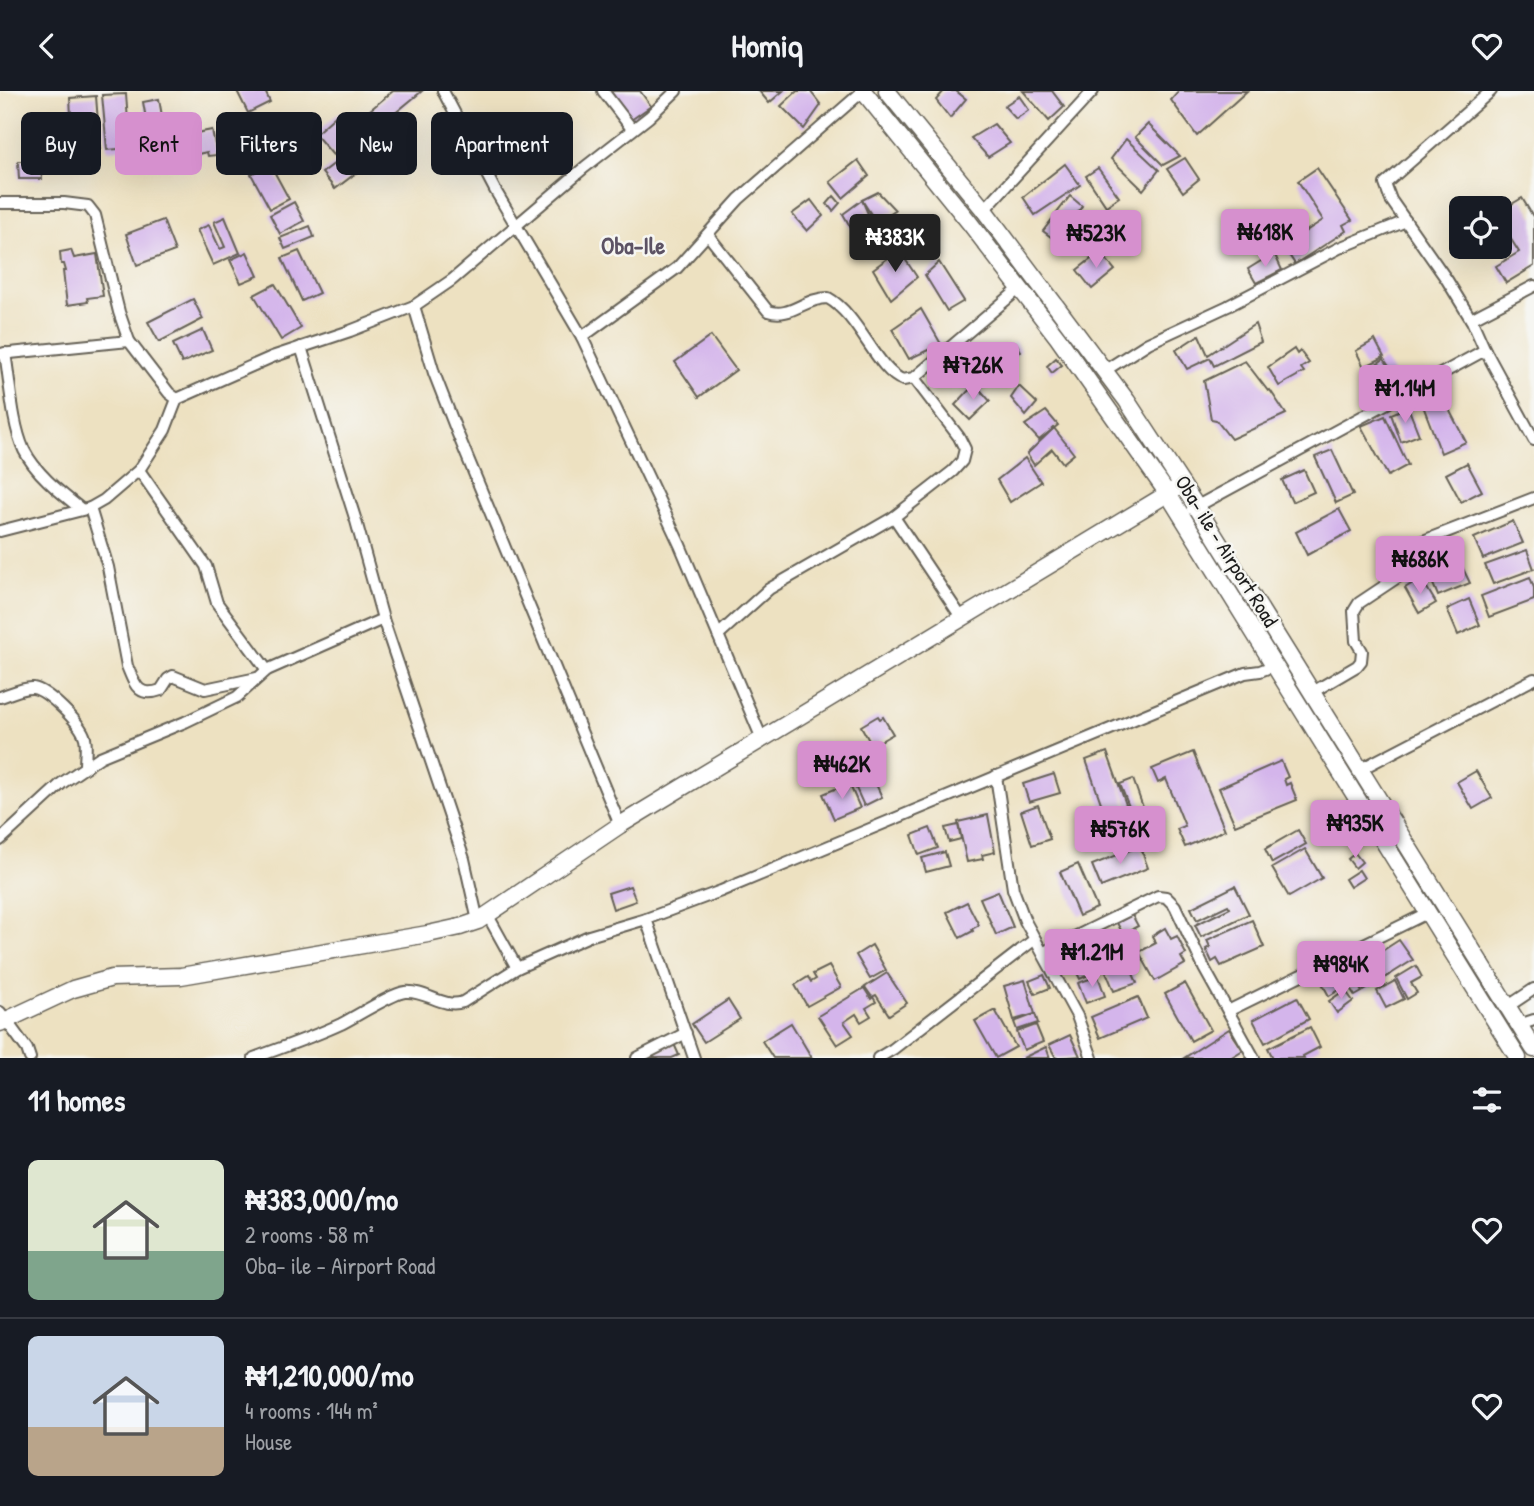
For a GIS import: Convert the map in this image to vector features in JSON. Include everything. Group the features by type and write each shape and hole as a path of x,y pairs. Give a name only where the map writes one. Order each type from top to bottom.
{"main road":[{"name":"Oba- ile - Airport Road","path":"863,91 1020,288 1168,494 1518,1058"},
{"name":"Oba- ile - Airport Road","path":"887,91 984,210 1127,401 1196,506 1507,1007 1526,1023 1534,1049"},
{"path":"1112,413 1127,401"},
{"path":"2,1019 73,989 105,979 181,976 428,934 460,927 482,918 620,825 1182,485"}],"street":[{"path":"443,91 516,225 582,337 674,533 762,739"},
{"path":"603,91 632,129"},
{"path":"0,531 86,508 104,500 139,470 164,430 177,399 301,347 363,327 414,306 452,280 649,117 676,91"},
{"path":"582,337 661,281 708,235 739,199 863,91"},
{"path":"984,210 1093,91"},
{"path":"1491,91 1385,184 1391,200 1471,319 1534,440"},
{"path":"0,203 64,203 88,206 95,215 129,341 169,393 177,399"},
{"path":"1104,371 1148,343 1228,306 1339,248 1406,221"},
{"path":"708,235 768,311 777,314 810,300 828,298 844,309 896,378 903,380 914,378 1020,288"},
{"path":"1471,319 1534,286"},
{"path":"414,306 434,373 457,432 620,825"},
{"path":"129,341 3,353 24,449 40,471 86,508 108,567 127,666 132,679 142,692 148,694 161,690 168,678 173,676 205,689 257,678"},
{"path":"301,347 356,521 383,619 482,918 517,968"},
{"path":"1181,516 1485,350"},
{"path":"718,635 769,589 894,517 962,461 965,449 959,437 914,378"},
{"path":"139,470 206,566 217,603 267,670"},
{"path":"1311,693 1361,661 1362,651 1356,641 1354,611 1359,603 1401,575 1418,543 1534,498"},
{"path":"894,517 963,619"},
{"path":"0,841 28,812 100,757 229,701 267,670 383,619"},
{"path":"254,1058 339,1025 392,996 405,992 454,1005 463,1002 517,968 589,936 646,919 721,891 1245,673 1273,666"},
{"path":"1359,770 1534,679"},
{"path":"0,697 29,688 39,689 48,696 74,720 84,734 85,766"},
{"path":"996,776 1013,889 1025,921 1077,1016 1092,1058"},
{"path":"1044,953 1158,896 1166,897 1175,906 1204,968 1254,1058"},
{"path":"1228,1011 1427,913"},
{"path":"646,919 694,1058"},
{"path":"878,1058 1035,939"},
{"path":"1507,1007 1534,989"},
{"path":"2,1019 17,1034 30,1058"},
{"path":"637,1058 686,1033"}],"building":[{"path":"237,91 265,91 270,102 248,112"},
{"path":"393,91 422,91 397,112 370,110"},
{"path":"609,91 640,91 651,106 631,120"},
{"path":"759,91 783,91 769,103"},
{"path":"797,91 810,91 821,105 804,129 781,106"},
{"path":"944,91 956,91 966,99 950,118 936,100"},
{"path":"1023,91 1052,91 1064,107 1049,121"},
{"path":"1179,91 1247,91 1197,136 1171,100"},
{"path":"126,94 127,112 115,112 115,149 107,150 102,95"},
{"path":"96,96 97,112 71,112 70,98"},
{"path":"1019,96 1029,110 1016,119 1004,106"},
{"path":"159,99 161,112 145,112 143,102"},
{"path":"336,116 336,152 333,155 322,142 322,128"},
{"path":"994,124 1010,143 988,157 971,138"},
{"path":"1148,124 1180,156 1163,165 1135,137"},
{"path":"212,130 216,155 202,153 202,132"},
{"path":"1126,139 1159,170 1143,190 1111,159"},
{"path":"1185,158 1199,179 1183,192 1167,169"},
{"path":"858,160 869,176 843,198 830,182"},
{"path":"18,161 21,161 21,175 42,175 42,179 19,179"},
{"path":"336,162 336,175 353,175 335,189 322,173"},
{"path":"1065,164 1080,185 1035,215 1023,197"},
{"path":"1098,168 1119,197 1106,206 1086,176"},
{"path":"1317,168 1352,220 1343,225 1346,231 1295,264 1283,246 1323,220 1298,181"},
{"path":"252,175 276,175 289,199 270,209"},
{"path":"878,192 895,210 876,222 862,200"},
{"path":"834,196 840,203 833,211 827,204"},
{"path":"1070,196 1082,206 1059,243 1043,231"},
{"path":"1522,198 1534,218 1534,266 1506,283 1496,266 1512,259 1519,252 1512,241 1512,204"},
{"path":"811,200 823,216 807,231 792,214"},
{"path":"862,200 872,223 855,235 843,214"},
{"path":"294,202 304,221 280,234 270,215"},
{"path":"225,217 240,253 213,265 197,230 209,225 220,249 225,247 214,222"},
{"path":"897,217 912,237 894,251 881,231"},
{"path":"163,220 175,251 137,265 126,234"},
{"path":"310,226 314,237 285,249 280,238"},
{"path":"71,250 74,258 97,254 103,296 87,298 88,302 67,305 63,271 66,271 64,264 61,264 60,252"},
{"path":"899,250 917,277 891,299 873,269"},
{"path":"299,251 319,293 302,301 282,258"},
{"path":"247,252 258,276 241,283 230,260"},
{"path":"1100,252 1115,270 1092,289 1077,270"},
{"path":"1274,253 1282,270 1256,283 1248,269"},
{"path":"939,262 964,301 947,311 925,275"},
{"path":"275,284 301,328 281,340 254,295"},
{"path":"193,299 203,319 159,342 148,322"},
{"path":"921,309 941,344 909,359 892,329"},
{"path":"1255,324 1261,342 1214,366 1210,358 1187,369 1176,350 1199,335 1208,355"},
{"path":"203,330 212,350 182,363 173,344"},
{"path":"711,336 736,370 699,397 675,362"},
{"path":"1375,340 1384,357 1364,367 1356,351"},
{"path":"1015,342 1021,351 1010,359 1003,349"},
{"path":"1294,349 1297,354 1300,351 1309,363 1301,368 1304,372 1279,386 1268,367"},
{"path":"1056,358 1062,365 1052,373 1047,366"},
{"path":"1384,359 1395,375 1376,387 1366,371"},
{"path":"1245,361 1286,414 1231,439 1216,420 1211,419 1204,381"},
{"path":"975,384 990,401 970,420 955,405"},
{"path":"1019,386 1037,403 1026,416 1011,398"},
{"path":"1442,396 1466,442 1441,453 1422,403"},
{"path":"1408,407 1419,435 1401,442 1391,414"},
{"path":"1046,411 1058,425 1039,440 1025,425"},
{"path":"1385,416 1408,465 1388,476 1361,426"},
{"path":"1054,428 1074,454 1063,463 1052,449 1034,465 1027,454"},
{"path":"1332,450 1353,495 1336,503 1315,457"},
{"path":"1025,458 1041,482 1010,502 997,480"},
{"path":"1467,463 1482,491 1461,502 1446,474"},
{"path":"1304,470 1314,492 1292,502 1282,480"},
{"path":"1339,509 1351,531 1307,555 1296,532"},
{"path":"1513,521 1523,543 1483,559 1474,538"},
{"path":"1454,550 1470,583 1438,596 1423,560"},
{"path":"1527,550 1534,569 1493,584 1485,565"},
{"path":"1530,577 1534,600 1489,617 1481,596"},
{"path":"1421,578 1436,603 1419,613 1405,588"},
{"path":"1469,599 1480,625 1458,635 1447,609"},
{"path":"878,716 880,719 883,717 893,734 872,746 861,726"},
{"path":"1107,752 1129,813 1107,820 1086,760"},
{"path":"1193,752 1225,830 1185,847 1177,829 1185,826 1166,779 1158,783 1152,769"},
{"path":"1281,761 1288,777 1284,779 1286,785 1290,783 1297,800 1235,825 1219,788"},
{"path":"867,765 882,797 864,806 849,773"},
{"path":"1476,771 1492,798 1473,809 1457,782"},
{"path":"1054,774 1060,793 1029,802 1023,784"},
{"path":"1133,779 1144,810 1132,814 1120,784"},
{"path":"849,783 860,808 834,819 823,794"},
{"path":"1038,805 1050,839 1032,845 1021,811"},
{"path":"1342,811 1350,827 1332,837 1323,821"},
{"path":"988,815 995,852 982,855 983,859 967,862 958,822"},
{"path":"1130,816 1137,833 1106,845 1100,828"},
{"path":"958,825 961,839 949,842 945,828"},
{"path":"930,828 938,848 919,855 912,835"},
{"path":"1298,830 1306,844 1272,863 1265,849"},
{"path":"1140,846 1148,868 1101,887 1092,865"},
{"path":"1305,849 1322,878 1289,897 1272,868"},
{"path":"945,852 949,866 926,872 922,858"},
{"path":"1355,853 1362,862 1355,868 1348,859"},
{"path":"1078,864 1097,908 1079,916 1060,872"},
{"path":"1359,870 1364,878 1350,887 1345,879"},
{"path":"630,886 636,901 613,909 608,893"},
{"path":"1235,886 1249,914 1201,937 1195,925 1230,908 1228,905 1197,920 1191,908"},
{"path":"998,891 1013,927 996,935 980,898"},
{"path":"967,902 979,925 960,938 947,912"},
{"path":"1132,915 1138,926 1123,934 1117,923"},
{"path":"1252,920 1264,947 1221,966 1217,959 1212,962 1206,949 1210,947 1207,940"},
{"path":"1165,928 1171,939 1177,936 1186,954 1181,957 1185,964 1155,981 1139,952 1156,943 1152,936"},
{"path":"1118,938 1137,983 1114,991 1096,947"},
{"path":"1399,940 1413,960 1364,991 1351,971"},
{"path":"1089,943 1101,969 1080,979 1067,953"},
{"path":"872,945 886,970 870,979 856,955"},
{"path":"829,966 841,987 807,1006 795,985 808,977 811,982 816,979 813,974"},
{"path":"1416,966 1422,977 1411,983 1417,993 1407,999 1396,978"},
{"path":"1349,971 1362,992 1355,996 1342,975"},
{"path":"887,973 907,1003 889,1015 876,995 872,997 865,987"},
{"path":"1337,974 1344,987 1329,996 1322,983"},
{"path":"1044,975 1050,988 1035,994 1029,981"},
{"path":"1098,976 1105,996 1086,1003 1078,983"},
{"path":"1025,980 1035,1014 1014,1020 1004,986"},
{"path":"1395,981 1404,999 1386,1008 1377,991"},
{"path":"1185,983 1211,1030 1191,1041 1165,994"},
{"path":"864,988 876,1002 866,1008 871,1016 861,1022 856,1014 844,1022 853,1035 837,1045 818,1016"},
{"path":"1345,990 1353,1001 1337,1013 1329,1001"},
{"path":"1138,997 1147,1018 1100,1038 1091,1017"},
{"path":"1297,997 1309,1019 1265,1043 1253,1020"},
{"path":"728,1000 740,1019 704,1042 692,1024"},
{"path":"995,1010 1016,1047 996,1058 975,1021"},
{"path":"1035,1014 1038,1023 1017,1030 1014,1022"},
{"path":"791,1023 812,1058 773,1058 762,1041"},
{"path":"1036,1025 1043,1042 1024,1050 1017,1032"},
{"path":"1310,1027 1320,1047 1303,1056 1304,1058 1273,1058 1268,1048"},
{"path":"1229,1029 1243,1050 1230,1058 1184,1058"},
{"path":"1070,1035 1080,1056 1056,1058 1049,1045"},
{"path":"674,1044 679,1055 672,1058 646,1058"},
{"path":"1046,1047 1050,1058 1023,1058"}],"district":[{"name":"Oba-Ile","path":"633,245"}]}
